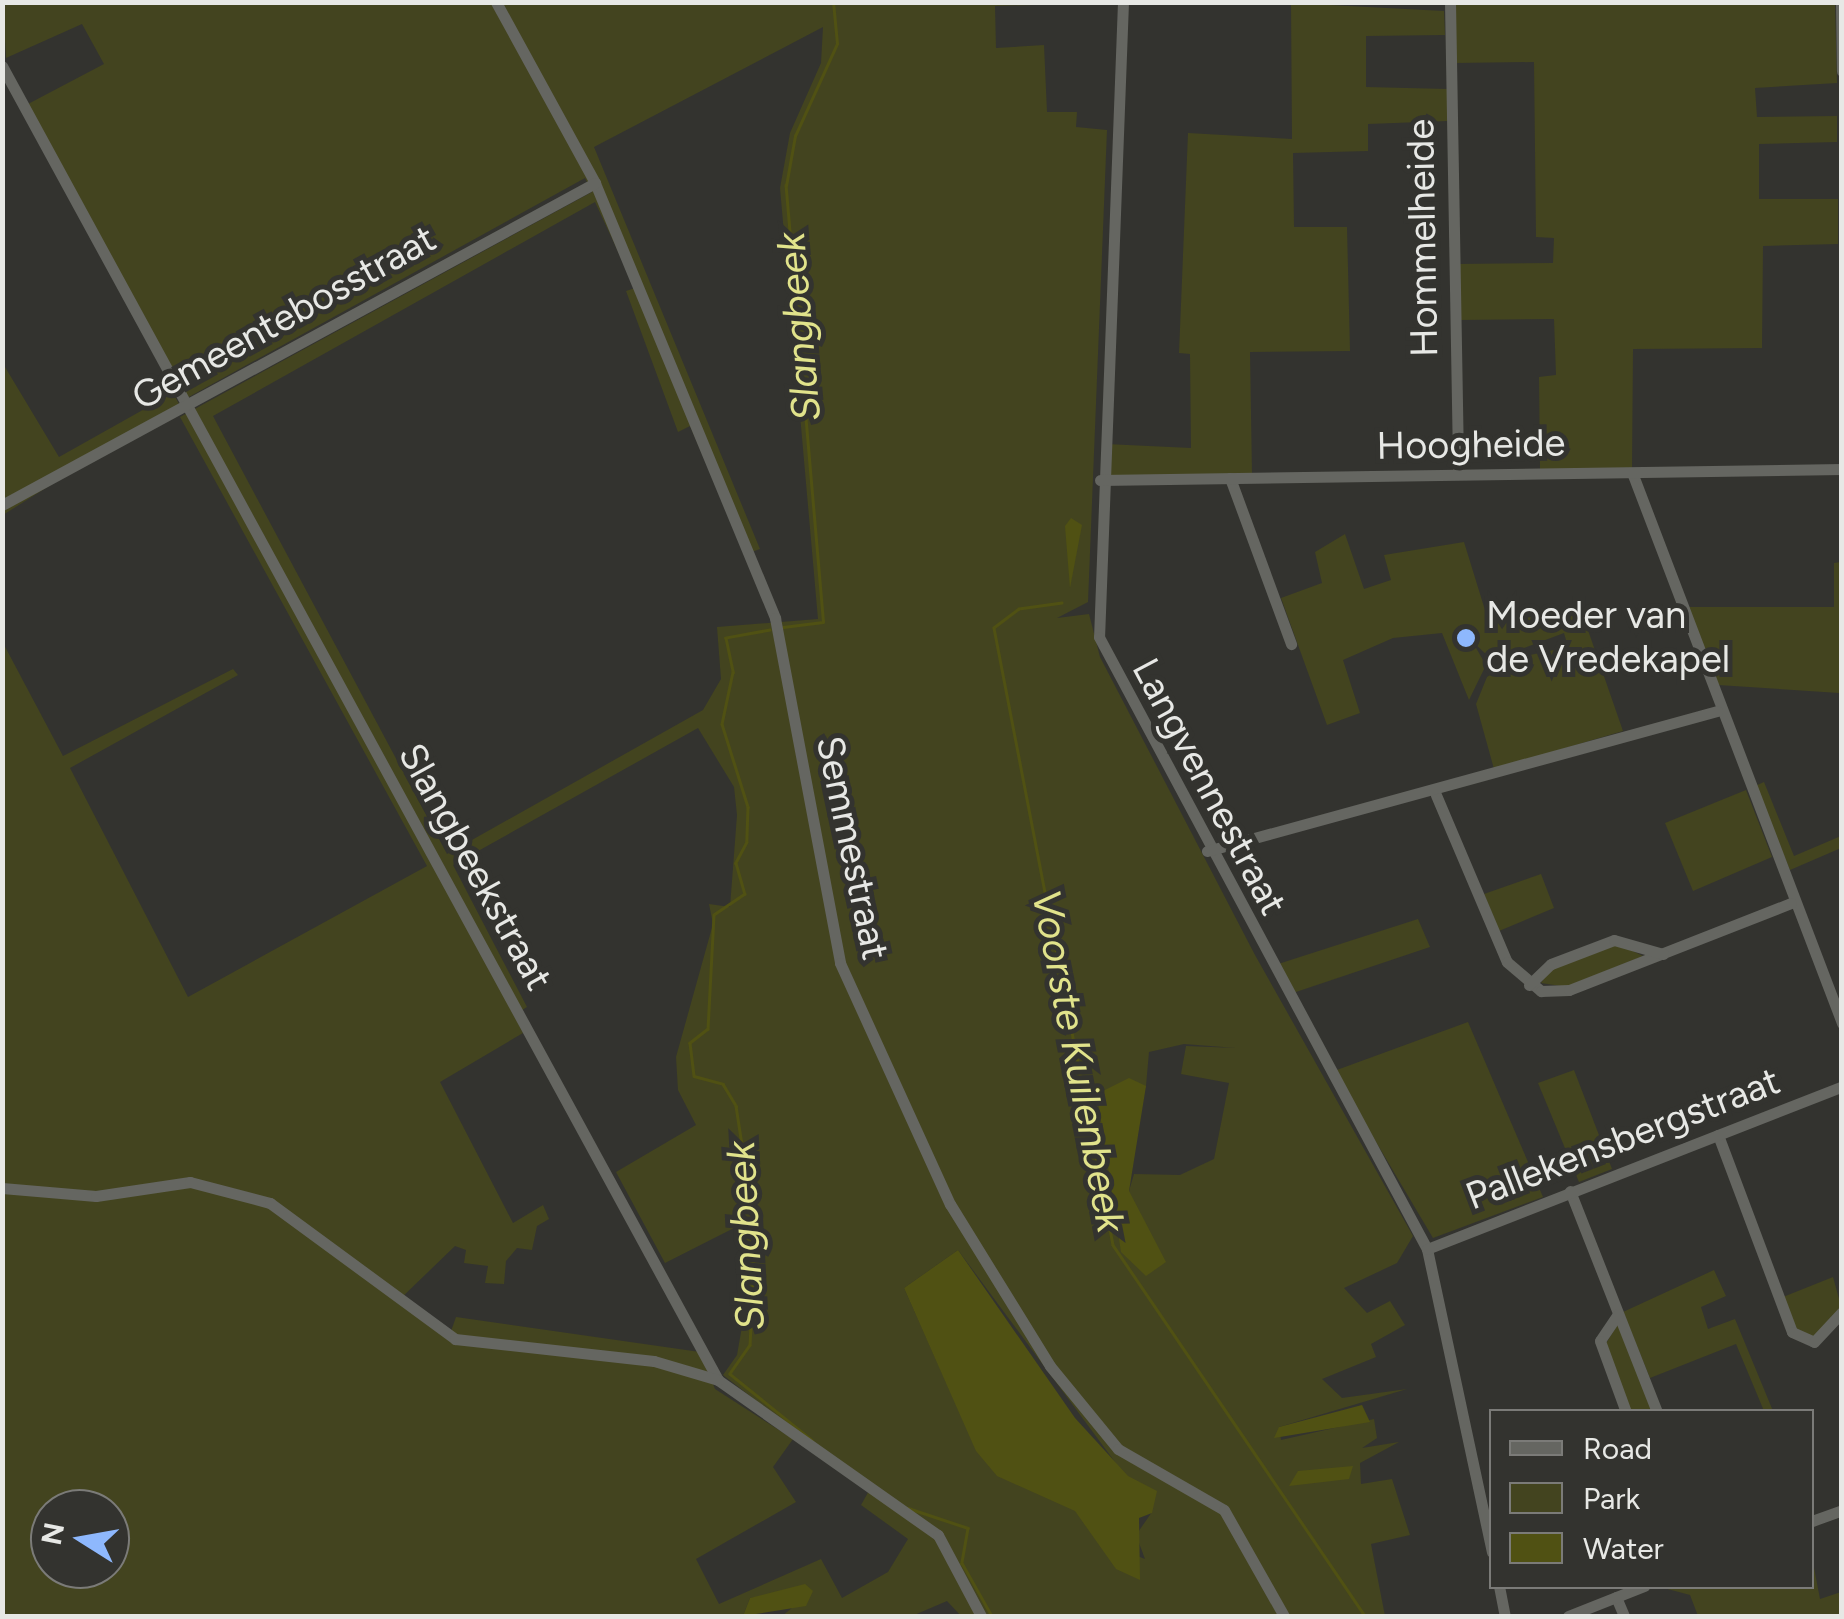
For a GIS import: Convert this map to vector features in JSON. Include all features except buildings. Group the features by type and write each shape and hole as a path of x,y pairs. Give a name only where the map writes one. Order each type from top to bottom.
{"street":[{"name":"Semmestraat","path":"496,2 594,183 776,618 840,963 950,1204 1050,1366 1118,1450 1224,1510 1284,1616"},
{"name":"Langvennestraat","path":"1122,2 1100,480 1099,637 1206,852 1427,1249 1489,1538"},
{"name":"Hommelheide","path":"1450,2 1458,472"},
{"path":"1841,2 1842,71"},
{"name":"Slangbeekstraat","path":"2,66 718,1380 938,1536 981,1616"},
{"name":"Gemeentebosstraat","path":"2,505 594,183"},
{"name":"Hoogheide","path":"1100,480 1458,472 1634,476 1842,469"},
{"path":"1634,476 1717,712 1790,903 1842,1023"},
{"path":"1230,478 1291,644"},
{"path":"1206,852 1436,795 1717,712"},
{"path":"1436,795 1507,962 1529,985 1569,990 1790,903"},
{"path":"1529,985 1551,964 1614,940 1663,954"},
{"name":"Pallekensbergstraat","path":"1427,1249 1842,1086"},
{"path":"1718,1135 1792,1332 1814,1342 1842,1312"},
{"path":"2,1188 96,1196 190,1182 270,1203 455,1340 654,1360 718,1380"},
{"path":"1570,1191 1656,1409"},
{"path":"1618,1314 1600,1342 1625,1409"},
{"path":"1814,1520 1842,1510"},
{"path":"1500,1589 1505,1616"},
{"path":"1568,1616 1636,1589"},
{"path":"1616,1597 1624,1616"}],"green space":[{"path":"3,3 1104,3 995,6 996,48 1044,45 1047,112 1077,112 1076,127 1107,130 1088,602 1057,618 1089,614 1100,657 1255,955 1413,1236 1397,1263 1344,1288 1367,1313 1390,1301 1405,1325 1371,1344 1376,1357 1322,1379 1342,1398 1407,1389 1279,1427 1281,1440 1374,1419 1377,1438 1362,1448 1399,1442 1360,1463 1361,1484 1392,1479 1410,1535 1371,1544 1385,1616 961,1616 947,1601 912,1616 782,1616 813,1591 750,1598 743,1616 3,1616 2,641 63,756 233,669 238,675 70,768 188,997 427,866 180,417 592,192 585,178 187,398 28,104 104,64 82,24 6,58","holes":["823,27 821,63 790,133 780,188 818,619 717,627 721,679 703,710 447,854 213,416 595,202 635,288 626,291 678,432 690,426 746,554 760,549 594,147","698,728 734,787 737,815 730,907 709,904 713,924 676,1057 678,1090 696,1125 616,1172 665,1263 736,1227 750,1281 737,1355 723,1375 870,1489 861,1505 908,1539 888,1572 842,1598 821,1559 719,1604 696,1559 796,1502 773,1467 793,1439 715,1389 700,1352 456,1317 450,1334 398,1301 455,1246 466,1250 464,1263 488,1266 485,1283 504,1284 506,1261 517,1248 532,1250 537,1226 549,1219 543,1205 513,1223 440,1082 523,1033 514,1015 527,1007 453,865","1184,1044 1236,1048 1186,1046 1181,1074 1229,1083 1214,1159 1180,1175 1134,1174 1129,1191 1105,1182 1146,1086 1149,1052","958,1250 1152,1512 1136,1535 1145,1559 1100,1541 1075,1510 977,1451 904,1288"]},
{"path":"1291,3 1444,11 1445,35 1366,36 1366,87 1447,89 1447,121 1368,124 1368,151 1293,153 1294,227 1347,227 1350,351 1250,352 1252,474 1110,476 1106,444 1191,448 1190,354 1179,353 1188,133 1292,139"},
{"path":"1453,3 1835,3 1837,83 1755,88 1757,117 1837,116 1837,142 1759,144 1759,199 1838,199 1838,244 1763,246 1762,348 1633,349 1632,469 1540,469 1539,377 1556,375 1554,319 1458,320 1457,264 1553,263 1554,238 1536,237 1534,62 1454,63"},
{"path":"2,362 59,457 173,393 179,404 3,515"},
{"path":"1345,534 1364,589 1391,580 1384,555 1464,542 1489,623 1581,610 1623,731 1494,769 1476,704 1487,677 1515,658 1568,647 1564,633 1492,660 1472,641 1486,665 1469,700 1442,633 1393,638 1343,660 1360,713 1327,725 1281,598 1322,583 1315,552"},
{"path":"1841,562 1839,693 1718,685 1686,607 1834,607 1834,563"},
{"path":"1764,782 1794,856 1841,836 1841,848 1790,870 1755,786"},
{"path":"1746,790 1772,857 1693,891 1665,823"},
{"path":"1541,874 1554,908 1499,931 1484,894"},
{"path":"1418,919 1430,947 1290,994 1275,965"},
{"path":"1618,944 1643,956 1567,987 1541,983 1550,969"},
{"path":"1468,1022 1543,1197 1433,1238 1334,1071"},
{"path":"1574,1070 1612,1169 1579,1182 1538,1083"},
{"path":"1714,1270 1726,1296 1701,1307 1708,1329 1735,1319 1772,1409 1763,1409 1736,1344 1650,1378 1623,1312"},
{"path":"1833,1277 1841,1306 1814,1338 1796,1328 1783,1297"},
{"path":"1618,1324 1653,1409 1630,1409 1605,1345"},
{"path":"1814,1568 1820,1599 1841,1592 1841,1616 1698,1616 1690,1595 1668,1589 1814,1589"}],"water":[{"path":"1071,518 1082,525 1070,588 1065,526"},
{"path":"1129,1078 1146,1086 1129,1191 1166,1262 1146,1276 1121,1252 1097,1094"},
{"path":"958,1250 1075,1418 1128,1476 1157,1491 1152,1513 1139,1518 1140,1580 1116,1569 1075,1511 997,1476 976,1451 904,1288"},
{"path":"1362,1405 1370,1422 1274,1438 1279,1427"},
{"path":"1353,1466 1349,1479 1289,1486 1298,1471"},
{"path":"805,1584 813,1591 806,1606 743,1616 750,1598"}],"waterway":[{"name":"Slangbeek","path":"783,627 823,622 786,186 795,136 837,44 833,2"},
{"name":"Voorste Kuilenbeek","path":"1062,603 1019,609 994,628 1113,1245 1365,1616"},
{"name":"Slangbeek","path":"770,630 726,638 733,672 722,724 748,807 747,842 736,863 745,894 714,915 708,1029 690,1043 694,1076 723,1084 736,1106 750,1196 737,1218 754,1264 750,1345 730,1374 812,1440"},
{"path":"908,1508 968,1528 962,1563 992,1616"}],"place":[{"name":"Moeder van de Vredekapel","path":"1466,638"}]}
